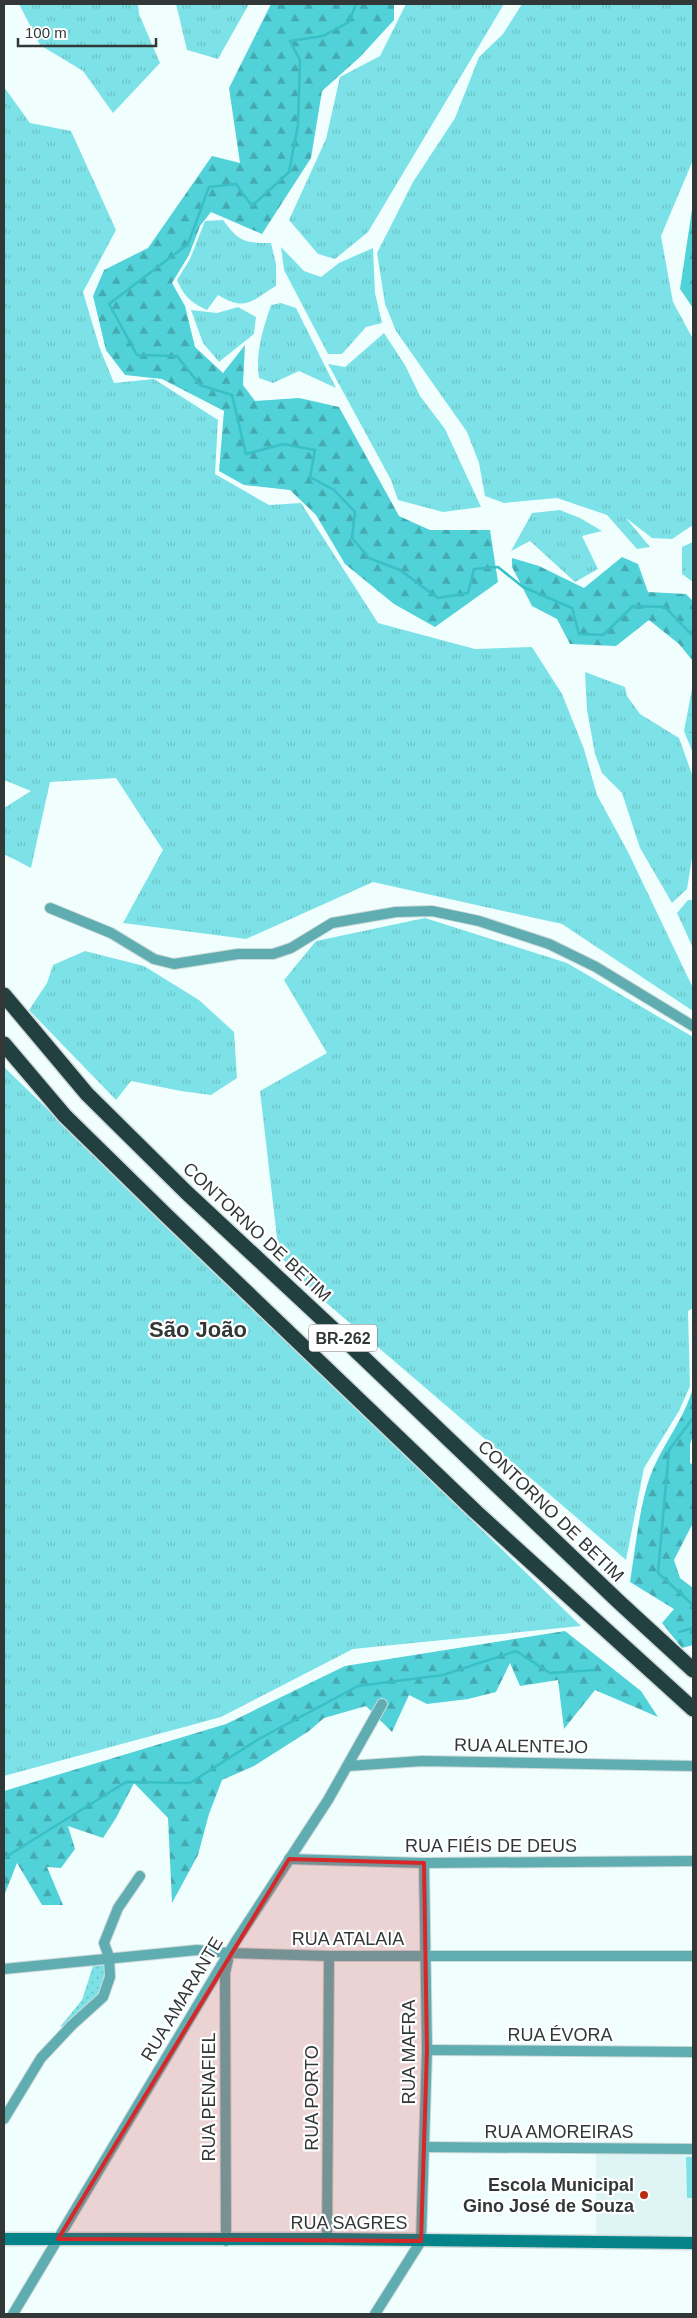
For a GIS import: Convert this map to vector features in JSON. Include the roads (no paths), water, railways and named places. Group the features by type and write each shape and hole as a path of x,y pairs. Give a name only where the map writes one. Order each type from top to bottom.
{"highway":[{"name":"CONTORNO DE BETIM","path":"4,995 87,1094 186,1192 693,1670"},
{"name":"BR-262","path":"4,1044 65,1116 166,1215 476,1512 693,1709"}],"street":[{"path":"50,908 111,933 154,959 174,964 238,954 272,954 291,948 332,923 396,912 432,911 479,921 549,944 596,967 693,1026"},
{"name":"RUA AMARANTE","path":"14,2314 229,1953 348,1766 382,1704"},
{"name":"RUA ALENTEJO","path":"348,1766 422,1761 693,1766"},
{"name":"RUA FIÉIS DE DEUS","path":"289,1858 424,1864 693,1861"},
{"name":"RUA MAFRA","path":"420,2241 427,2050 424,1864"},
{"path":"4,2120 42,2058 72,2025 103,1997 110,1977 109,1958 104,1943 118,1908 140,1876"},
{"name":"RUA ATALAIA","path":"4,1969 197,1950 229,1953 329,1956 693,1956"},
{"name":"RUA PENAFIEL","path":"226,2241 225,1973 229,1953"},
{"name":"RUA PORTO","path":"327,2239 329,1956"},
{"name":"RUA ÉVORA","path":"427,2050 693,2052"},
{"name":"RUA AMOREIRAS","path":"424,2147 693,2149"},
{"name":"RUA SAGRES","path":"4,2239 226,2241 327,2239 693,2243"},
{"path":"375,2314 420,2241"}],"waterway":[{"path":"356,4 349,22 323,36 290,41 300,60 298,125 289,172 252,206 236,184 209,187 188,244 109,304 137,355 177,356 200,385 232,395 246,454 283,444 315,450 310,477 334,490 355,512 352,538 369,558 400,570 438,598 468,593 474,569 498,567 523,587 572,608 579,634 603,635 633,606 665,607 693,636"},
{"path":"693,1418 669,1450 658,1573 693,1605"},
{"path":"679,1632 693,1628"},
{"path":"4,1858 126,1782 190,1783 257,1740 358,1686 443,1675 516,1651 550,1673 594,1670"}],"place":[{"name":"Escola Municipal Gino José de Souza","path":"644,2195"}],"district":[{"name":"São João","path":"198,1329"}]}
